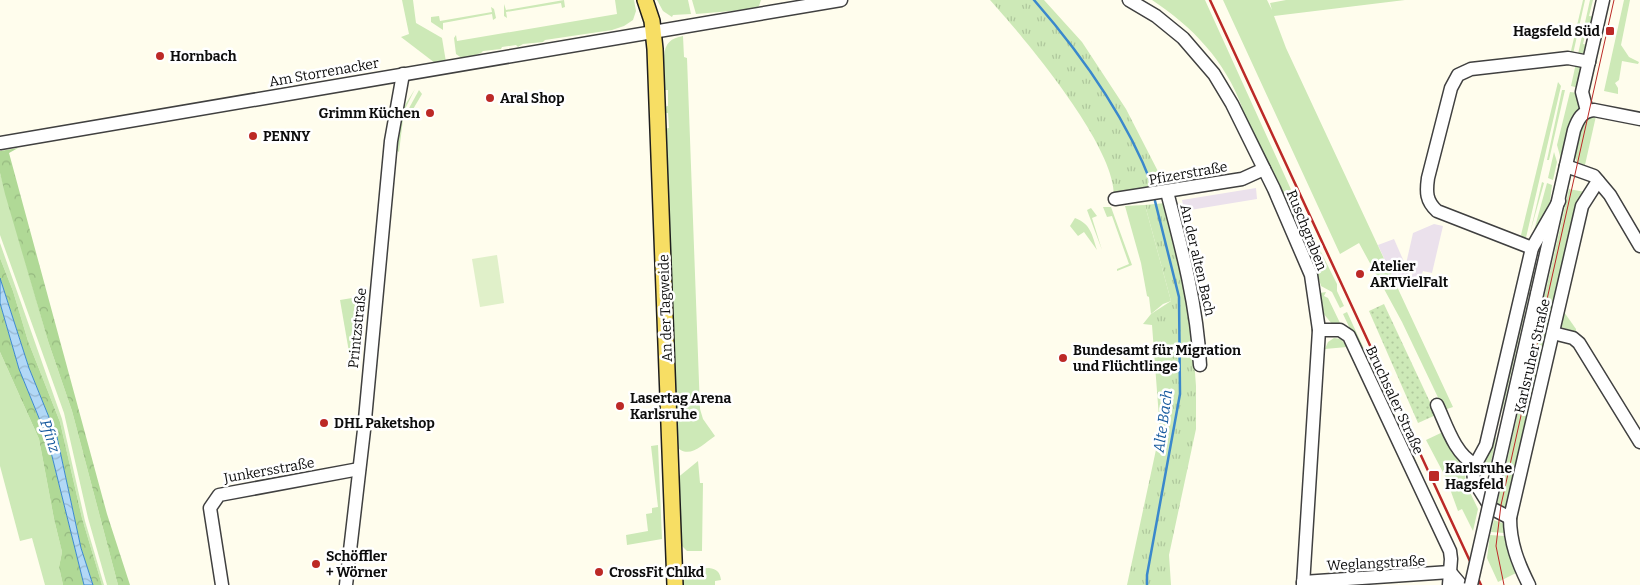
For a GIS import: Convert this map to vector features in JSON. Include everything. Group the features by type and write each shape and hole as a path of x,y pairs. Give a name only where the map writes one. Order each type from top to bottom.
{"main road":[{"name":"An der Tagweide","path":"645,0 654,31 675,585"}],"street":[{"path":"654,31 841,0"},
{"name":"Ruschgraben","path":"1129,0 1169,27 1201,57 1232,104 1307,262 1314,289 1319,330 1303,583"},
{"path":"1603,0 1582,92 1587,111 1599,110 1640,119"},
{"name":"Am Storrenacker","path":"0,143 654,31"},
{"path":"1532,248 1437,210 1429,201 1426,191 1428,178 1451,88 1458,75 1471,69 1568,58 1589,62"},
{"name":"Printzstraße","path":"346,585 391,141 403,74"},
{"name":"Karlsruher Straße","path":"1471,585 1566,166 1577,122 1587,111"},
{"path":"1566,166 1590,173 1598,181 1610,195 1640,246"},
{"name":"Pfizerstraße","path":"1115,199 1242,179 1264,170"},
{"name":"Karlsruher Straße","path":"1530,585 1513,548 1510,535 1510,518 1582,206 1598,181"},
{"name":"An der alten Bach","path":"1167,192 1192,295 1198,328 1200,365"},
{"name":"Karlsruher Straße","path":"1475,464 1486,445 1532,248 1559,201"},
{"name":"Bruchsaler Straße","path":"1319,330 1341,330 1349,336 1450,551 1450,579"},
{"path":"1553,333 1573,338 1580,343 1640,442"},
{"path":"1437,405 1460,450 1469,461 1475,464 1472,473 1474,481 1488,505 1496,513 1510,518"},
{"name":"Junkersstraße","path":"222,585 210,508 219,495 359,470"},
{"path":"1450,579 1461,585"},
{"name":"Weglangstraße","path":"1303,583 1450,579"}],"shaded area":[{"path":"1256,188 1257,199 1184,211 1182,200"},
{"path":"1434,224 1443,226 1432,273 1423,271 1420,279 1412,277 1413,266 1406,264 1413,233"},
{"path":"1394,239 1412,280 1397,287 1378,245"}],"green space":[{"path":"402,0 413,0 416,23 442,38 446,62 435,63 401,37 409,34"},
{"path":"564,0 565,7 562,8 561,3 506,12 507,18 504,16 504,4 506,10"},
{"path":"615,0 634,0 636,11 633,20 624,26 612,30 523,44 518,47 516,45 502,47 501,49 483,51 463,59 456,54 454,38 456,35 457,41 617,14"},
{"path":"657,0 688,0 691,14 673,15 672,17 663,11"},
{"path":"692,0 761,0 759,6 754,9 696,14"},
{"path":"990,0 1044,0 1082,42 1126,109 1165,185 1114,195 1110,174 1100,148 1084,121 1045,65"},
{"path":"1152,0 1205,0 1303,216 1337,284 1337,291 1344,306 1340,308 1332,292 1321,286 1313,258 1277,179 1274,179 1241,111 1242,107 1227,75 1206,46 1194,34 1167,10"},
{"path":"1223,0 1267,0 1272,10 1270,3 1286,0 1405,0 1274,16 1286,48 1453,407 1444,410 1402,322 1359,243 1340,254"},
{"path":"1583,0 1585,0 1573,54 1570,55"},
{"path":"1590,0 1593,0 1589,16 1595,17 1594,24 1588,23 1583,44 1589,45 1587,53 1578,54"},
{"path":"1624,0 1630,0 1621,45 1629,57 1639,62 1638,64 1622,61 1619,80 1615,83 1618,88 1618,94 1604,91"},
{"path":"491,7 494,9 496,18 493,20 492,14 443,23 443,30 431,22 431,17 439,16 440,21 492,12"},
{"path":"683,36 684,57 687,58 700,409 703,419 715,436 690,452 680,450 675,445 663,129 669,128 668,113 662,113 662,107 668,106 668,90 663,90 662,56 664,56 669,42"},
{"path":"1576,63 1582,70 1579,88 1571,86"},
{"path":"1558,82 1561,86 1525,242 1521,235"},
{"path":"415,89 404,111 399,152 396,150 402,110"},
{"path":"419,90 422,94 412,111 408,110"},
{"path":"1562,90 1565,90 1549,160 1547,160"},
{"path":"1570,92 1578,93 1580,108 1571,122 1562,163 1557,145"},
{"path":"1596,116 1585,165 1577,162 1575,146 1581,128 1587,119"},
{"path":"18,148 9,153 107,514 130,585 118,585 72,411 48,341 5,194 0,173 0,151"},
{"path":"1554,152 1557,162 1553,180 1548,178"},
{"path":"0,173 48,341 72,411 118,585 107,585 88,518 64,413 0,235"},
{"path":"1542,182 1544,183 1530,233"},
{"path":"1547,183 1552,185 1550,202 1532,238"},
{"path":"1569,189 1585,192 1506,509 1496,509"},
{"path":"1165,203 1189,293 1196,386 1196,429 1169,555 1171,585 1127,585 1160,431 1152,325 1143,324 1151,314 1171,301 1145,205"},
{"path":"1145,205 1171,301 1163,304 1151,314 1141,263 1125,206"},
{"path":"1103,207 1111,207 1132,265 1117,271 1117,269 1129,264 1112,216 1107,217"},
{"path":"1091,208 1097,216 1092,218 1102,250 1087,210"},
{"path":"1075,218 1088,227 1097,250 1084,232 1078,236 1070,226"},
{"path":"0,243 62,419 85,521 104,585 102,585 82,518 60,422 28,341 13,291 0,258"},
{"path":"497,255 504,303 480,307 472,259"},
{"path":"0,258 13,291 28,341 60,422 82,518 102,585 93,585 81,548 57,437 29,368 0,278"},
{"path":"1533,261 1536,263 1502,411 1499,410"},
{"path":"1326,292 1324,296 1328,298 1341,325 1332,324 1323,313 1320,293"},
{"path":"364,296 359,351 349,352 340,300"},
{"path":"0,303 19,369 48,440 84,585 63,585 59,567 62,552 39,439 0,352"},
{"path":"1384,304 1436,415 1418,423 1369,311"},
{"path":"1347,312 1423,480 1446,526 1444,527 1343,314"},
{"path":"1564,312 1576,329 1576,332 1561,327"},
{"path":"1334,338 1341,339 1347,347 1325,349 1328,342"},
{"path":"0,352 39,439 62,552 59,567 63,585 45,585 32,538 20,541 0,466"},
{"path":"1445,431 1464,463 1466,484 1478,509 1473,531 1462,509 1458,511 1446,478 1426,440"},
{"path":"1493,437 1496,438 1490,467 1480,464"},
{"path":"658,445 662,539 627,545 626,535 648,531 646,514 652,513 652,508 658,507 651,446"},
{"path":"698,461 700,483 703,483 702,551 687,551 679,543 676,479"},
{"path":"1494,520 1505,524 1505,533 1491,532"},
{"path":"1490,535 1504,536 1516,573 1498,582 1487,558"},
{"path":"709,568 718,571 720,575 721,580 715,581 715,585 679,585 679,577 686,572"}],"water":[{"name":"Pfinz","path":"0,278 29,368 57,437 81,548 93,585 84,585 48,440 19,369 0,303"}],"waterway":[{"name":"Alte Bach","path":"1034,0 1086,65 1116,111 1152,185"},
{"name":"Alte Bach","path":"1147,585 1147,575 1180,394 1179,297 1155,201"}],"tram line":[{"path":"1504,585 1496,546 1501,505 1614,0"}],"railway":[{"path":"1210,0 1481,585"}],"place":[{"name":"Hagsfeld Süd","path":"1610,31"},
{"name":"Hornbach","path":"160,56"},
{"name":"Aral Shop","path":"490,98"},
{"name":"Grimm Küchen","path":"430,113"},
{"name":"PENNY","path":"253,136"},
{"name":"Atelier ARTVielFalt","path":"1360,274"},
{"name":"Bundesamt für Migration und Flüchtlinge","path":"1063,358"},
{"name":"Lasertag Arena Karlsruhe","path":"620,406"},
{"name":"DHL Paketshop","path":"324,423"},
{"name":"Karlsruhe Hagsfeld","path":"1434,476"},
{"name":"Schöffler + Wörner","path":"316,564"},
{"name":"CrossFit Chlkd","path":"599,572"}]}
